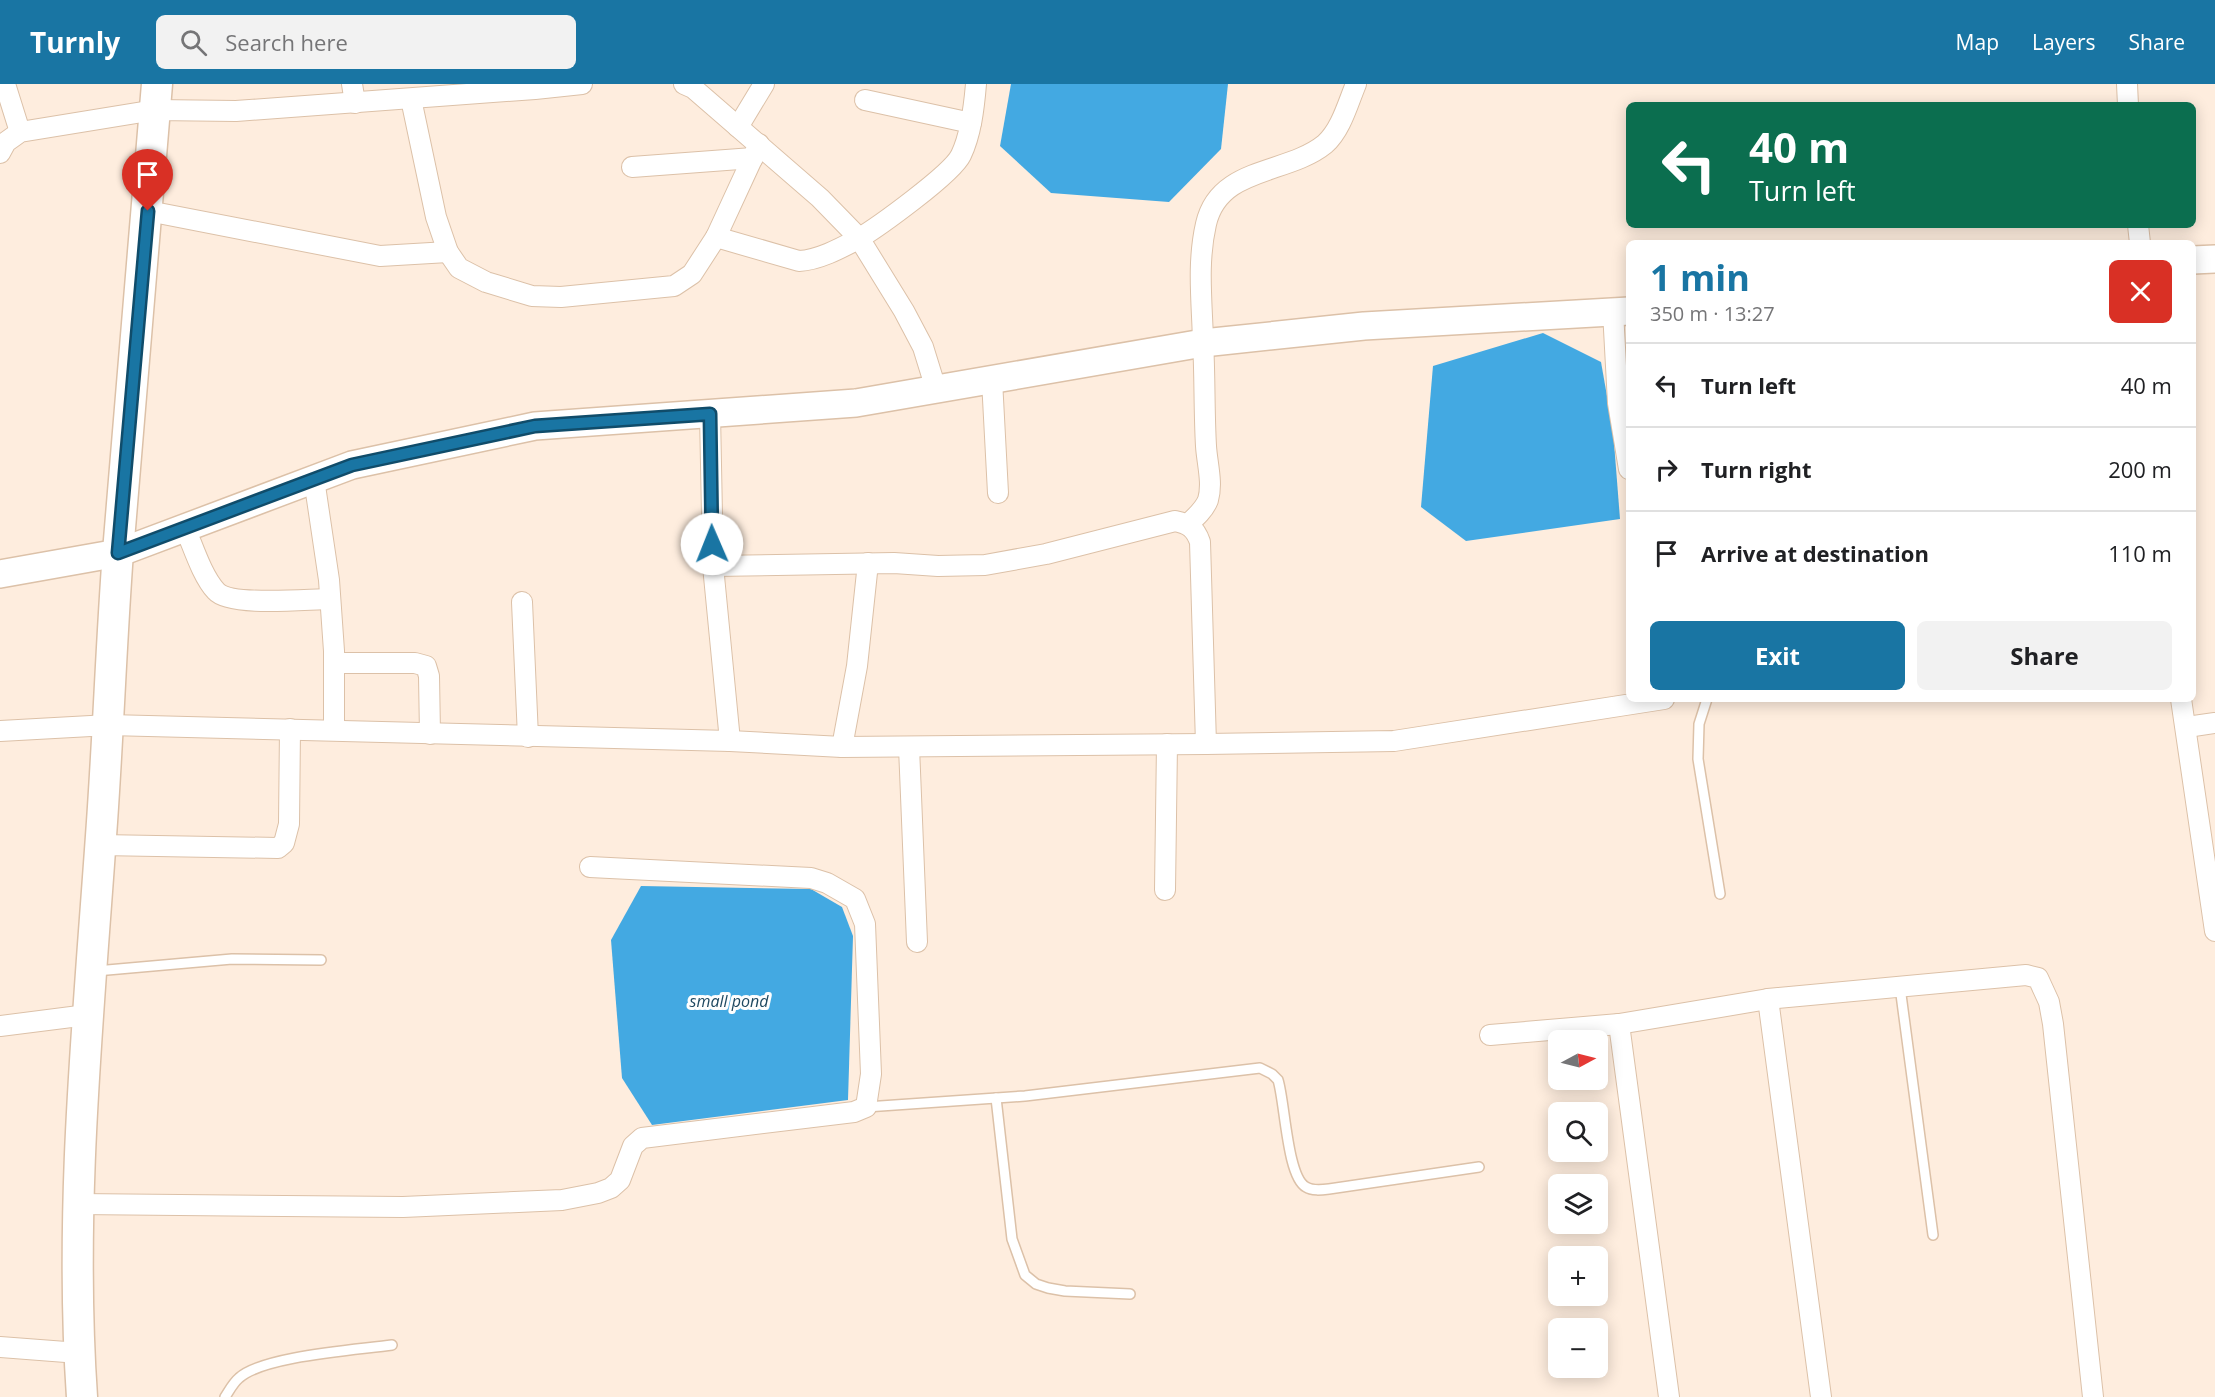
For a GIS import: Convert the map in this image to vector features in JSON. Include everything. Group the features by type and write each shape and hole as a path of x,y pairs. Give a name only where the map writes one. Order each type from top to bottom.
{"main road":[{"path":"82,1397 79,1353 77,1204 87,1015 109,724 118,553 156,97"}],"street":[{"path":"5,84 20,132"},
{"path":"0,153 6,142 20,132 156,97 236,111 354,94 411,99 582,84"},
{"path":"738,127 764,84"},
{"path":"716,237 799,261 808,261 824,255 859,238 942,178 960,156 971,123 976,84"},
{"path":"1188,524 1204,509 1209,498 1210,487 1206,448 1200,269 1207,221 1217,199 1232,184 1313,152 1326,143 1338,128 1356,84"},
{"path":"2127,84 2128,102"},
{"path":"690,85 738,127 756,151 843,219 859,238 904,311 923,347 936,389"},
{"path":"411,99 436,217 448,252 459,268 486,282 532,296 561,297 674,286 692,274 716,237 756,151"},
{"path":"866,100 971,123"},
{"path":"632,167 756,151"},
{"path":"148,211 380,256 448,252"},
{"path":"2196,260 2215,259"},
{"path":"0,574 118,553 352,465 535,426 856,403 1203,343 1364,326 1621,311 1618,403 1626,451"},
{"path":"992,380 998,493"},
{"path":"710,414 713,566 730,741"},
{"path":"314,478 330,599 334,663 334,730"},
{"path":"713,566 868,563 938,566 985,565 1046,554 1175,521 1188,524 1196,531 1200,542 1206,744"},
{"path":"185,528 210,582 216,592 225,597 246,600 330,599"},
{"path":"842,747 857,666 868,563"},
{"path":"522,602 528,737"},
{"path":"334,663 415,663 426,666 429,676 430,734"},
{"path":"0,731 109,724 730,741 842,747 1394,741 1645,702"},
{"path":"2182,702 2215,931"},
{"path":"2187,727 2215,723"},
{"path":"100,845 278,848 284,843 289,824 290,729"},
{"path":"1165,890 1167,744"},
{"path":"909,747 917,942"},
{"path":"77,1204 403,1207 562,1200 611,1188 620,1180 633,1146 642,1138 855,1112 866,1107 871,1074 865,924 855,899 827,883 811,878 590,867"},
{"path":"1490,1035 1619,1024 1768,999 2026,975 2038,978 2049,1002 2053,1024 2093,1397"},
{"path":"1768,999 1821,1397"},
{"path":"0,1026 87,1015"},
{"path":"1619,1024 1669,1397"},
{"path":"0,1347 79,1353"}],"lane":[{"path":"1706,702 1699,724 1698,759 1720,894"},
{"path":"91,972 232,959 321,960"},
{"path":"1900,987 1933,1234"},
{"path":"866,1107 996,1098 1260,1068 1278,1080 1293,1166 1298,1180 1304,1187 1312,1190 1329,1190 1479,1167"},
{"path":"996,1098 1012,1239 1026,1275 1036,1284 1048,1288 1130,1294"},
{"path":"225,1397 239,1377 277,1361 392,1345"}],"water":[{"path":"1011,84 1228,84 1221,149 1169,202 1051,193 1000,146"},
{"path":"1543,333 1601,362 1613,430 1620,519 1466,541 1421,507 1433,366"},
{"name":"small pond","path":"641,886 811,889 842,907 853,936 848,1100 652,1125 622,1078 611,940"}],"route":[{"path":"148,211 118,553 352,465 535,426 710,414 712,544"}]}
